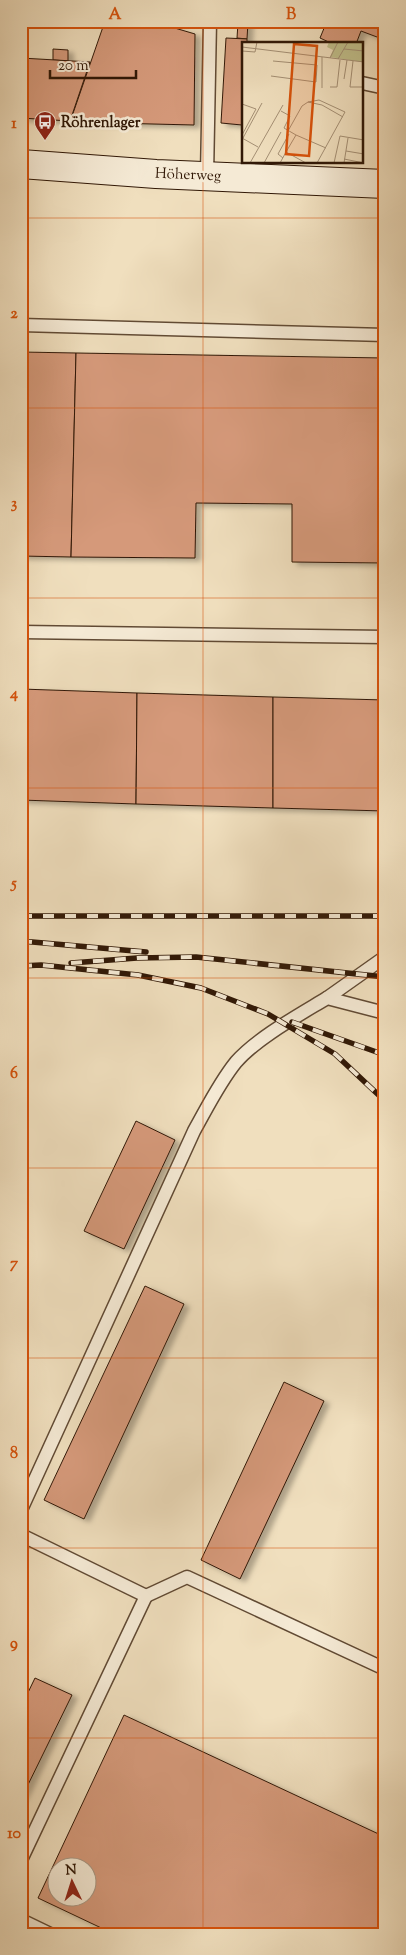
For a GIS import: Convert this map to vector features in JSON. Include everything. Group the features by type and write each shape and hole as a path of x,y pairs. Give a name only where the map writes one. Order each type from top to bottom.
{"street":[{"name":"Höherweg","path":"21,164 156,174 385,184"}],"lane":[{"path":"208,175 210,21"},
{"path":"364,83 385,88"},
{"path":"21,324 385,334"},
{"path":"21,632 385,637"},
{"path":"21,1510 194,1131 220,1085 237,1061 254,1045 385,958"},
{"path":"327,998 385,1013"},
{"path":"21,1534 146,1596"},
{"path":"21,1860 146,1596 187,1577 385,1669"},
{"path":"21,1920 50,1934"}],"building":[{"path":"105,21 151,21 195,34 194,125 70,122"},
{"path":"327,21 385,21 385,40 361,31 357,42 329,42 320,38"},
{"path":"248,22 247,39 237,38 238,23"},
{"path":"226,38 247,39 247,42 242,42 242,125 221,123"},
{"path":"53,49 68,50 68,61 53,60"},
{"path":"21,58 90,62 70,121 21,118"},
{"path":"21,352 76,353 71,557 21,556"},
{"path":"76,353 385,358 385,563 292,562 292,504 196,503 195,558 71,557"},
{"path":"21,689 137,693 136,804 21,800"},
{"path":"137,693 273,697 273,808 136,804"},
{"path":"273,697 385,700 385,811 273,808"},
{"path":"136,1121 175,1140 124,1249 84,1231"},
{"path":"145,1286 184,1304 84,1519 44,1500"},
{"path":"284,1382 324,1401 240,1579 201,1560"},
{"path":"35,1678 72,1695 21,1799 21,1707"},
{"path":"124,1715 385,1837 385,1934 114,1934 59,1908 98,1908 98,1858 57,1858"},
{"path":"48,1877 48,1903 38,1898"}],"railway":[{"path":"21,916 385,916"},
{"path":"21,941 146,952"},
{"path":"71,963 137,958 196,957 385,977"},
{"path":"21,966 41,965 138,975 201,988 268,1014 335,1054 385,1101"},
{"path":"292,1022 385,1055"}],"place":[{"name":"Röhrenlager","path":"45,141"}]}
